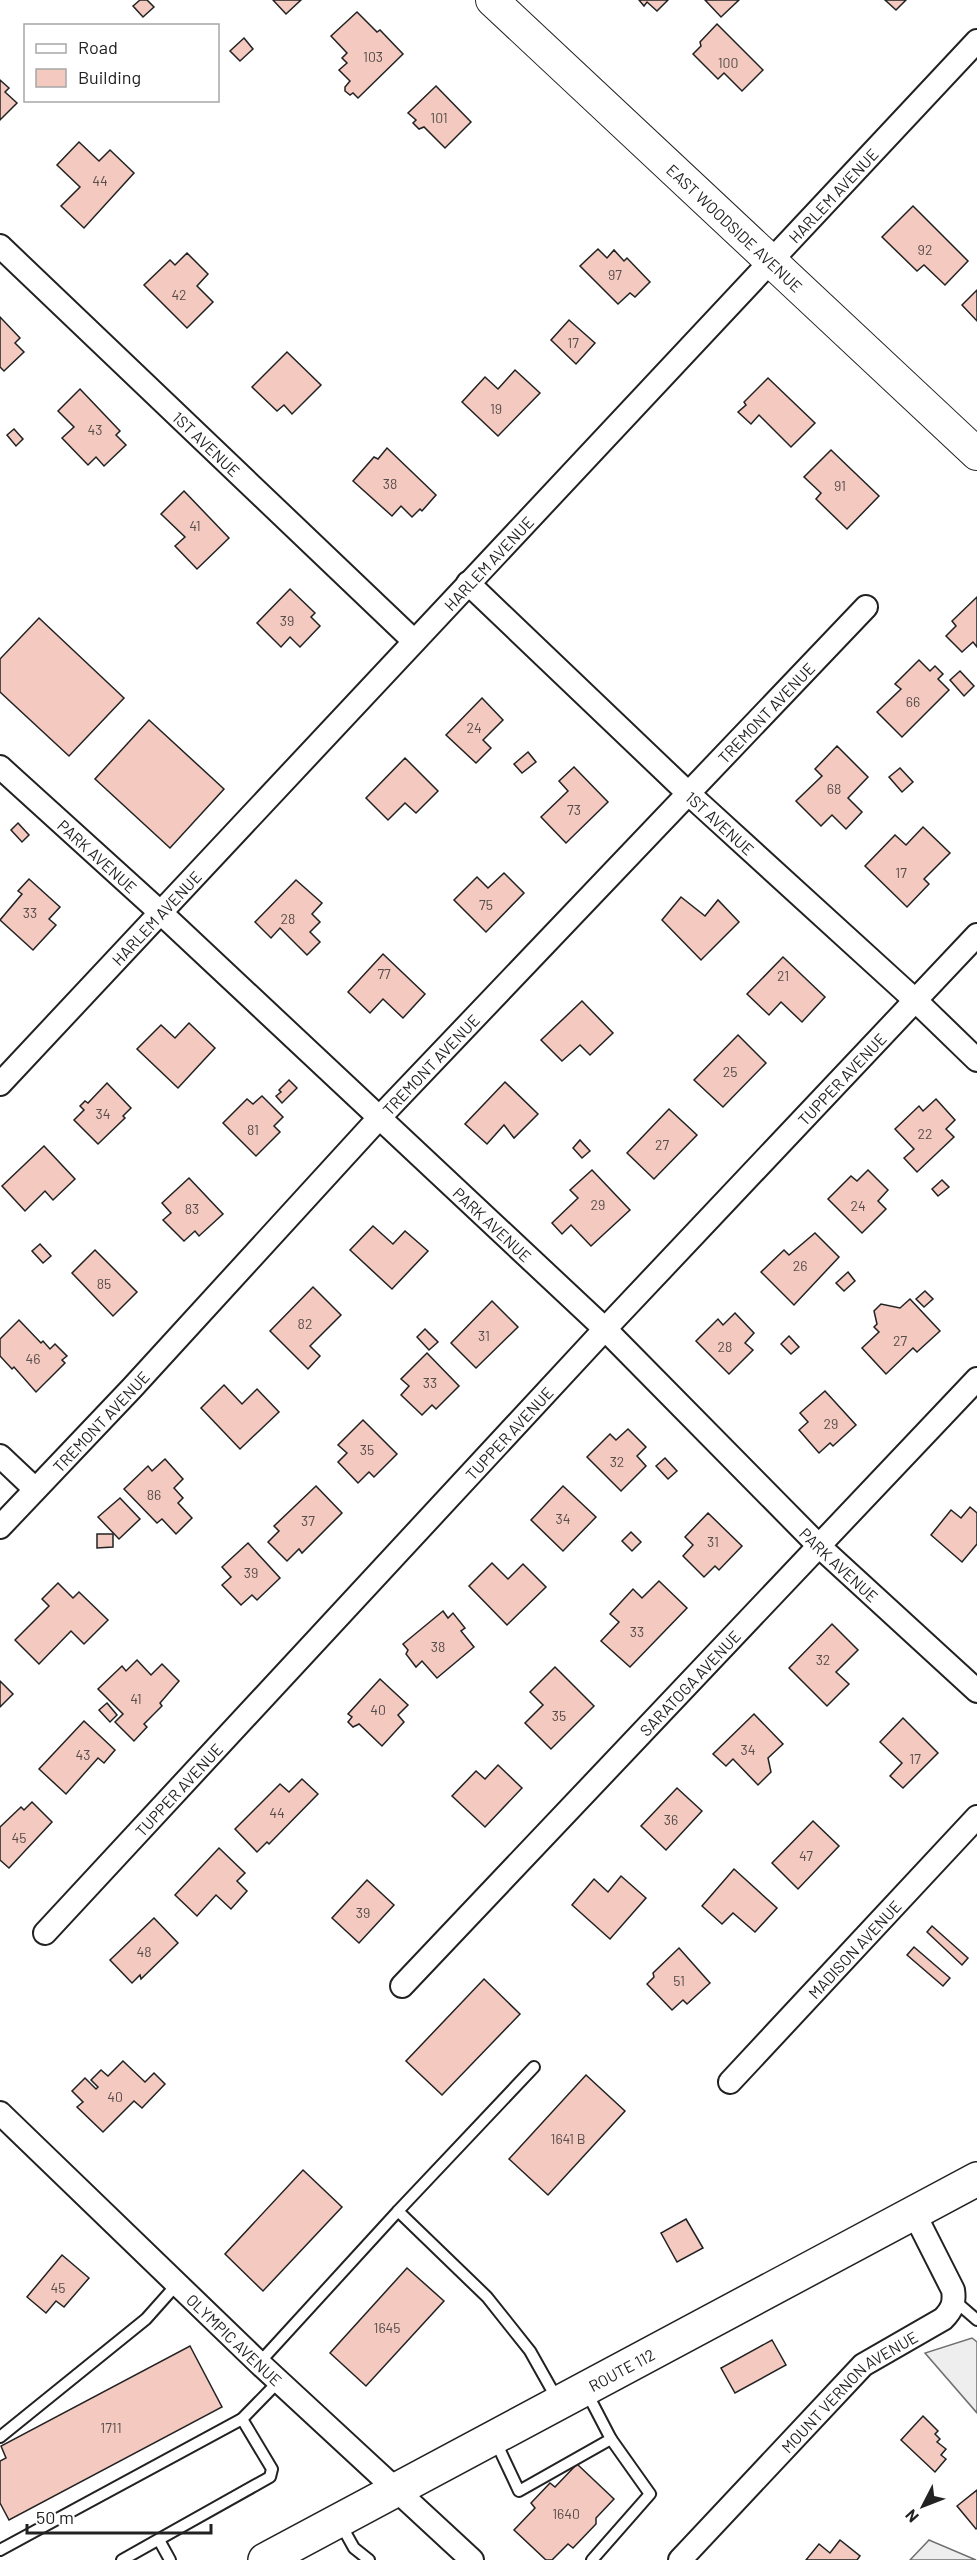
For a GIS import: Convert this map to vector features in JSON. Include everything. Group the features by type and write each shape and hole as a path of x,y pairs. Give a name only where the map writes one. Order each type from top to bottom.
{"main road":[{"name":"EAST WOODSIDE AVENUE","path":"492,0 977,454"},
{"name":"ROUTE 112","path":"265,2560 977,2179"}],"street":[{"name":"HARLEM AVENUE","path":"0,1084 977,41"},
{"name":"1ST AVENUE","path":"0,246 414,641"},
{"name":"1ST AVENUE","path":"468,583 689,794 916,1001 977,1060"},
{"name":"TREMONT AVENUE","path":"0,1527 132,1388 379,1118 866,607"},
{"name":"PARK AVENUE","path":"0,767 161,913 605,1329 820,1547 977,1691"},
{"name":"TUPPER AVENUE","path":"45,1933 605,1329 977,934"},
{"name":"SARATOGA AVENUE","path":"402,1986 977,1379"},
{"path":"0,1456 34,1489"},
{"name":"MADISON AVENUE","path":"730,2082 977,1817"},
{"name":"OLYMPIC AVENUE","path":"0,2113 259,2363 472,2560"},
{"path":"914,2213 953,2290 955,2301"},
{"name":"MOUNT VERNON AVENUE","path":"681,2560 863,2365 943,2319 951,2311 955,2301"}],"lane":[{"path":"259,2363 534,2067"},
{"path":"398,2211 488,2297 530,2351 611,2439 650,2494 592,2560"},
{"path":"0,2437 146,2319 178,2283"},
{"path":"955,2301 977,2320"},
{"path":"0,2550 242,2419 279,2381"},
{"path":"122,2560 270,2477 272,2469 242,2419"},
{"path":"493,2437 519,2491 611,2439"},
{"path":"339,2520 354,2548 369,2560"},
{"path":"159,2540 170,2560"}],"shaded area":[{"path":"972,2338 977,2342 977,2413 925,2353"},
{"path":"929,2540 976,2560 910,2560"}],"building":[{"path":"140,0 147,0 154,7 143,17 133,6"},
{"path":"273,0 301,0 286,14"},
{"path":"639,0 668,0 657,11 647,2 644,6"},
{"path":"705,0 739,0 721,17"},
{"path":"885,0 906,0 896,10"},
{"path":"357,12 377,32 380,30 403,54 358,98 353,93 350,95 345,91 350,81 339,70 347,63 342,58 347,53 331,36"},
{"path":"717,24 763,70 742,91 724,73 718,79 693,54 701,46 700,42"},
{"path":"244,38 253,49 240,61 230,51"},
{"path":"0,80 9,88 5,92 17,103 0,120"},
{"path":"436,86 471,122 445,148 424,127 419,129 413,123 416,120 408,113"},
{"path":"79,142 99,161 110,150 134,173 84,228 61,206 80,187 57,165"},
{"path":"913,206 968,261 945,285 924,265 917,271 882,237"},
{"path":"598,249 607,258 614,250 624,261 627,258 650,282 635,297 630,293 618,304 580,266"},
{"path":"187,253 208,274 197,286 213,302 187,328 144,285 170,260 175,265"},
{"path":"977,290 977,321 962,305"},
{"path":"0,317 20,338 15,343 24,352 4,371 0,367"},
{"path":"569,320 595,343 576,364 551,340"},
{"path":"287,352 321,385 292,414 284,405 277,411 252,387"},
{"path":"515,370 540,393 498,436 462,402 485,377 498,389"},
{"path":"768,378 815,423 791,447 759,415 751,424 738,412 746,405 744,402"},
{"path":"80,389 120,431 116,435 126,445 104,466 96,457 88,465 62,438 74,427 58,411"},
{"path":"14,429 23,439 16,446 7,435"},
{"path":"387,448 436,495 422,511 420,509 412,517 401,506 392,516 353,481 374,457 378,459"},
{"path":"831,450 879,496 847,529 816,499 821,493 804,477"},
{"path":"184,491 229,538 197,569 175,546 185,537 161,514"},
{"path":"290,589 315,613 311,617 320,626 300,647 290,637 281,647 257,623"},
{"path":"977,597 977,647 973,642 962,652 946,636 956,626 952,621"},
{"path":"39,618 124,698 69,756 0,692 0,659"},
{"path":"919,660 930,671 935,666 943,674 938,679 949,690 902,737 877,712 901,689 895,684"},
{"path":"960,671 974,686 964,696 950,680"},
{"path":"482,698 503,720 483,740 491,748 476,763 446,735"},
{"path":"149,720 224,789 170,848 95,779"},
{"path":"837,746 868,777 848,798 862,812 846,829 832,815 821,826 796,801 822,776 815,769"},
{"path":"528,752 536,762 522,773 514,764"},
{"path":"405,758 438,791 416,813 405,803 388,820 366,798"},
{"path":"574,767 608,802 566,843 541,817 568,791 559,781"},
{"path":"900,768 913,782 902,792 889,777"},
{"path":"18,823 29,835 22,842 11,830"},
{"path":"923,827 950,853 924,879 929,884 907,907 865,866 895,835 906,845"},
{"path":"504,873 524,893 486,932 454,900 477,877 488,888"},
{"path":"29,879 60,907 49,919 56,925 33,950 0,920 22,894 18,891"},
{"path":"296,880 322,903 312,914 320,922 310,932 320,942 307,955 280,928 271,938 255,922"},
{"path":"681,897 705,916 718,900 739,922 701,960 662,920"},
{"path":"383,954 425,994 403,1018 383,999 370,1013 348,992"},
{"path":"783,957 825,997 802,1022 781,1002 769,1015 747,994"},
{"path":"582,1001 613,1033 590,1055 580,1045 562,1061 541,1040"},
{"path":"189,1023 215,1048 178,1088 137,1049 161,1025 175,1038"},
{"path":"738,1035 766,1063 723,1107 694,1080"},
{"path":"289,1080 297,1088 282,1103 276,1096"},
{"path":"505,1082 538,1114 514,1138 504,1125 487,1144 465,1124"},
{"path":"107,1083 131,1108 123,1116 125,1118 98,1144 74,1120 84,1110 80,1106 85,1101 88,1103"},
{"path":"262,1096 283,1117 274,1126 280,1132 256,1156 223,1123 247,1099 253,1104"},
{"path":"936,1099 955,1120 946,1129 954,1137 917,1172 904,1158 914,1149 895,1129 919,1106 923,1111"},
{"path":"669,1109 697,1135 654,1179 627,1153"},
{"path":"580,1140 590,1151 582,1158 573,1148"},
{"path":"44,1146 75,1179 53,1200 45,1191 25,1211 2,1186"},
{"path":"592,1170 630,1210 591,1246 571,1225 562,1234 552,1223 578,1198 570,1190"},
{"path":"868,1170 888,1190 878,1201 886,1209 862,1233 828,1199 851,1176 857,1181"},
{"path":"189,1178 223,1214 199,1236 195,1231 184,1241 163,1220 171,1213 162,1203"},
{"path":"942,1180 949,1187 938,1196 932,1189"},
{"path":"373,1226 393,1244 405,1231 428,1251 392,1289 350,1250"},
{"path":"815,1233 839,1257 794,1305 761,1272 784,1250 789,1255"},
{"path":"40,1244 51,1256 43,1263 32,1251"},
{"path":"95,1250 137,1292 113,1316 72,1273"},
{"path":"848,1272 855,1281 844,1291 836,1283"},
{"path":"313,1287 341,1315 310,1346 320,1356 308,1369 270,1331"},
{"path":"925,1291 933,1299 924,1307 916,1299"},
{"path":"910,1299 940,1331 917,1352 913,1348 886,1374 862,1348 879,1332 874,1327 877,1324 874,1311 881,1304 900,1308"},
{"path":"492,1301 518,1327 476,1368 451,1343"},
{"path":"735,1313 754,1333 745,1343 753,1350 729,1374 696,1341 718,1319 723,1325"},
{"path":"19,1320 41,1343 43,1341 50,1349 55,1344 67,1356 62,1360 65,1363 36,1392 14,1367 12,1369 0,1356 0,1339"},
{"path":"425,1329 438,1342 429,1350 417,1337"},
{"path":"789,1336 799,1347 791,1354 781,1344"},
{"path":"427,1353 459,1386 436,1409 432,1405 422,1415 401,1395 409,1386 401,1379"},
{"path":"224,1385 242,1404 257,1389 279,1412 240,1449 201,1408"},
{"path":"825,1391 856,1425 833,1446 830,1443 819,1453 799,1430 808,1422 800,1413"},
{"path":"363,1420 397,1454 374,1477 369,1472 358,1483 338,1462 347,1453 338,1445"},
{"path":"628,1429 646,1447 637,1456 646,1466 621,1491 587,1457 610,1434 616,1440"},
{"path":"665,1458 677,1471 668,1479 656,1466"},
{"path":"165,1459 183,1479 174,1488 183,1498 178,1503 192,1518 176,1534 162,1519 157,1523 124,1489 148,1466 152,1471"},
{"path":"316,1486 342,1513 302,1553 299,1549 287,1561 268,1542 279,1531 274,1526"},
{"path":"563,1486 596,1517 563,1551 531,1520"},
{"path":"120,1498 140,1519 119,1539 98,1517"},
{"path":"970,1507 977,1513 977,1544 962,1562 931,1535 951,1510 961,1518"},
{"path":"708,1513 742,1546 719,1570 715,1566 704,1577 683,1556 693,1545 685,1537"},
{"path":"631,1532 641,1542 632,1551 622,1541"},
{"path":"97,1534 113,1534 113,1547 97,1548"},
{"path":"248,1543 280,1578 257,1600 252,1595 241,1605 222,1585 231,1577 222,1567"},
{"path":"492,1563 508,1579 523,1564 546,1587 507,1625 469,1586"},
{"path":"659,1581 687,1608 630,1667 601,1641 619,1622 610,1614 633,1589 642,1598"},
{"path":"58,1583 73,1598 79,1592 108,1620 84,1644 71,1631 39,1664 15,1640 49,1606 42,1599"},
{"path":"443,1611 448,1618 453,1613 465,1628 461,1631 474,1647 437,1678 422,1661 416,1667 406,1654 408,1650 403,1644"},
{"path":"832,1624 858,1650 836,1672 849,1684 827,1706 789,1668"},
{"path":"137,1660 151,1675 162,1664 179,1681 160,1703 162,1706 144,1724 147,1727 134,1741 115,1722 123,1714 98,1689 122,1666 126,1671"},
{"path":"555,1667 594,1706 551,1749 525,1723 543,1705 530,1692"},
{"path":"380,1679 408,1705 398,1715 404,1722 382,1746 359,1724 353,1727 348,1722 352,1717 348,1714"},
{"path":"0,1681 13,1694 0,1707"},
{"path":"107,1703 117,1715 110,1722 99,1710"},
{"path":"754,1714 783,1744 768,1758 771,1772 758,1785 733,1759 726,1766 713,1754"},
{"path":"903,1718 938,1753 903,1788 890,1776 902,1763 880,1742"},
{"path":"84,1721 115,1750 104,1763 98,1758 66,1794 39,1769"},
{"path":"498,1765 522,1788 485,1827 452,1796 476,1771 485,1779"},
{"path":"302,1779 318,1794 269,1844 267,1842 257,1852 235,1829 280,1784 289,1792"},
{"path":"677,1788 702,1811 666,1850 641,1826"},
{"path":"32,1802 52,1822 9,1868 0,1860 0,1827 21,1807 24,1810"},
{"path":"813,1821 839,1846 798,1889 772,1863"},
{"path":"219,1848 245,1873 237,1881 247,1891 231,1909 216,1895 197,1916 175,1895"},
{"path":"734,1869 777,1908 755,1932 733,1913 722,1924 702,1906"},
{"path":"621,1876 646,1898 610,1939 572,1905 594,1879 608,1892"},
{"path":"367,1880 394,1905 359,1943 332,1918"},
{"path":"154,1918 178,1943 141,1979 140,1975 132,1983 110,1960"},
{"path":"932,1926 968,1958 962,1965 927,1932"},
{"path":"914,1947 950,1978 943,1986 907,1955"},
{"path":"679,1948 710,1983 687,2004 683,2000 672,2010 647,1984 654,1977 653,1973"},
{"path":"484,1979 520,2014 442,2095 406,2061"},
{"path":"123,2061 145,2082 154,2073 165,2084 142,2108 134,2101 103,2132 77,2107 83,2102 72,2091 85,2078 96,2089 98,2087 91,2080 101,2070 108,2076"},
{"path":"586,2075 625,2111 548,2195 509,2159"},
{"path":"303,2170 342,2207 263,2291 225,2254"},
{"path":"686,2219 703,2248 677,2262 661,2233"},
{"path":"62,2255 89,2278 64,2307 56,2301 46,2313 27,2297"},
{"path":"407,2268 444,2301 366,2386 330,2353"},
{"path":"772,2340 786,2365 735,2393 721,2368"},
{"path":"190,2346 222,2407 9,2520 0,2503 0,2461 6,2458 1,2446"},
{"path":"923,2416 938,2431 935,2434 940,2439 937,2442 946,2449 941,2455 946,2459 935,2472 901,2440"},
{"path":"577,2464 614,2499 596,2518 596,2524 573,2548 568,2544 552,2560 546,2560 514,2530 535,2508 531,2503 550,2483 555,2487"},
{"path":"977,2490 977,2528 976,2529 957,2506"},
{"path":"840,2540 860,2556 857,2560 806,2560 819,2544 830,2553"}]}
